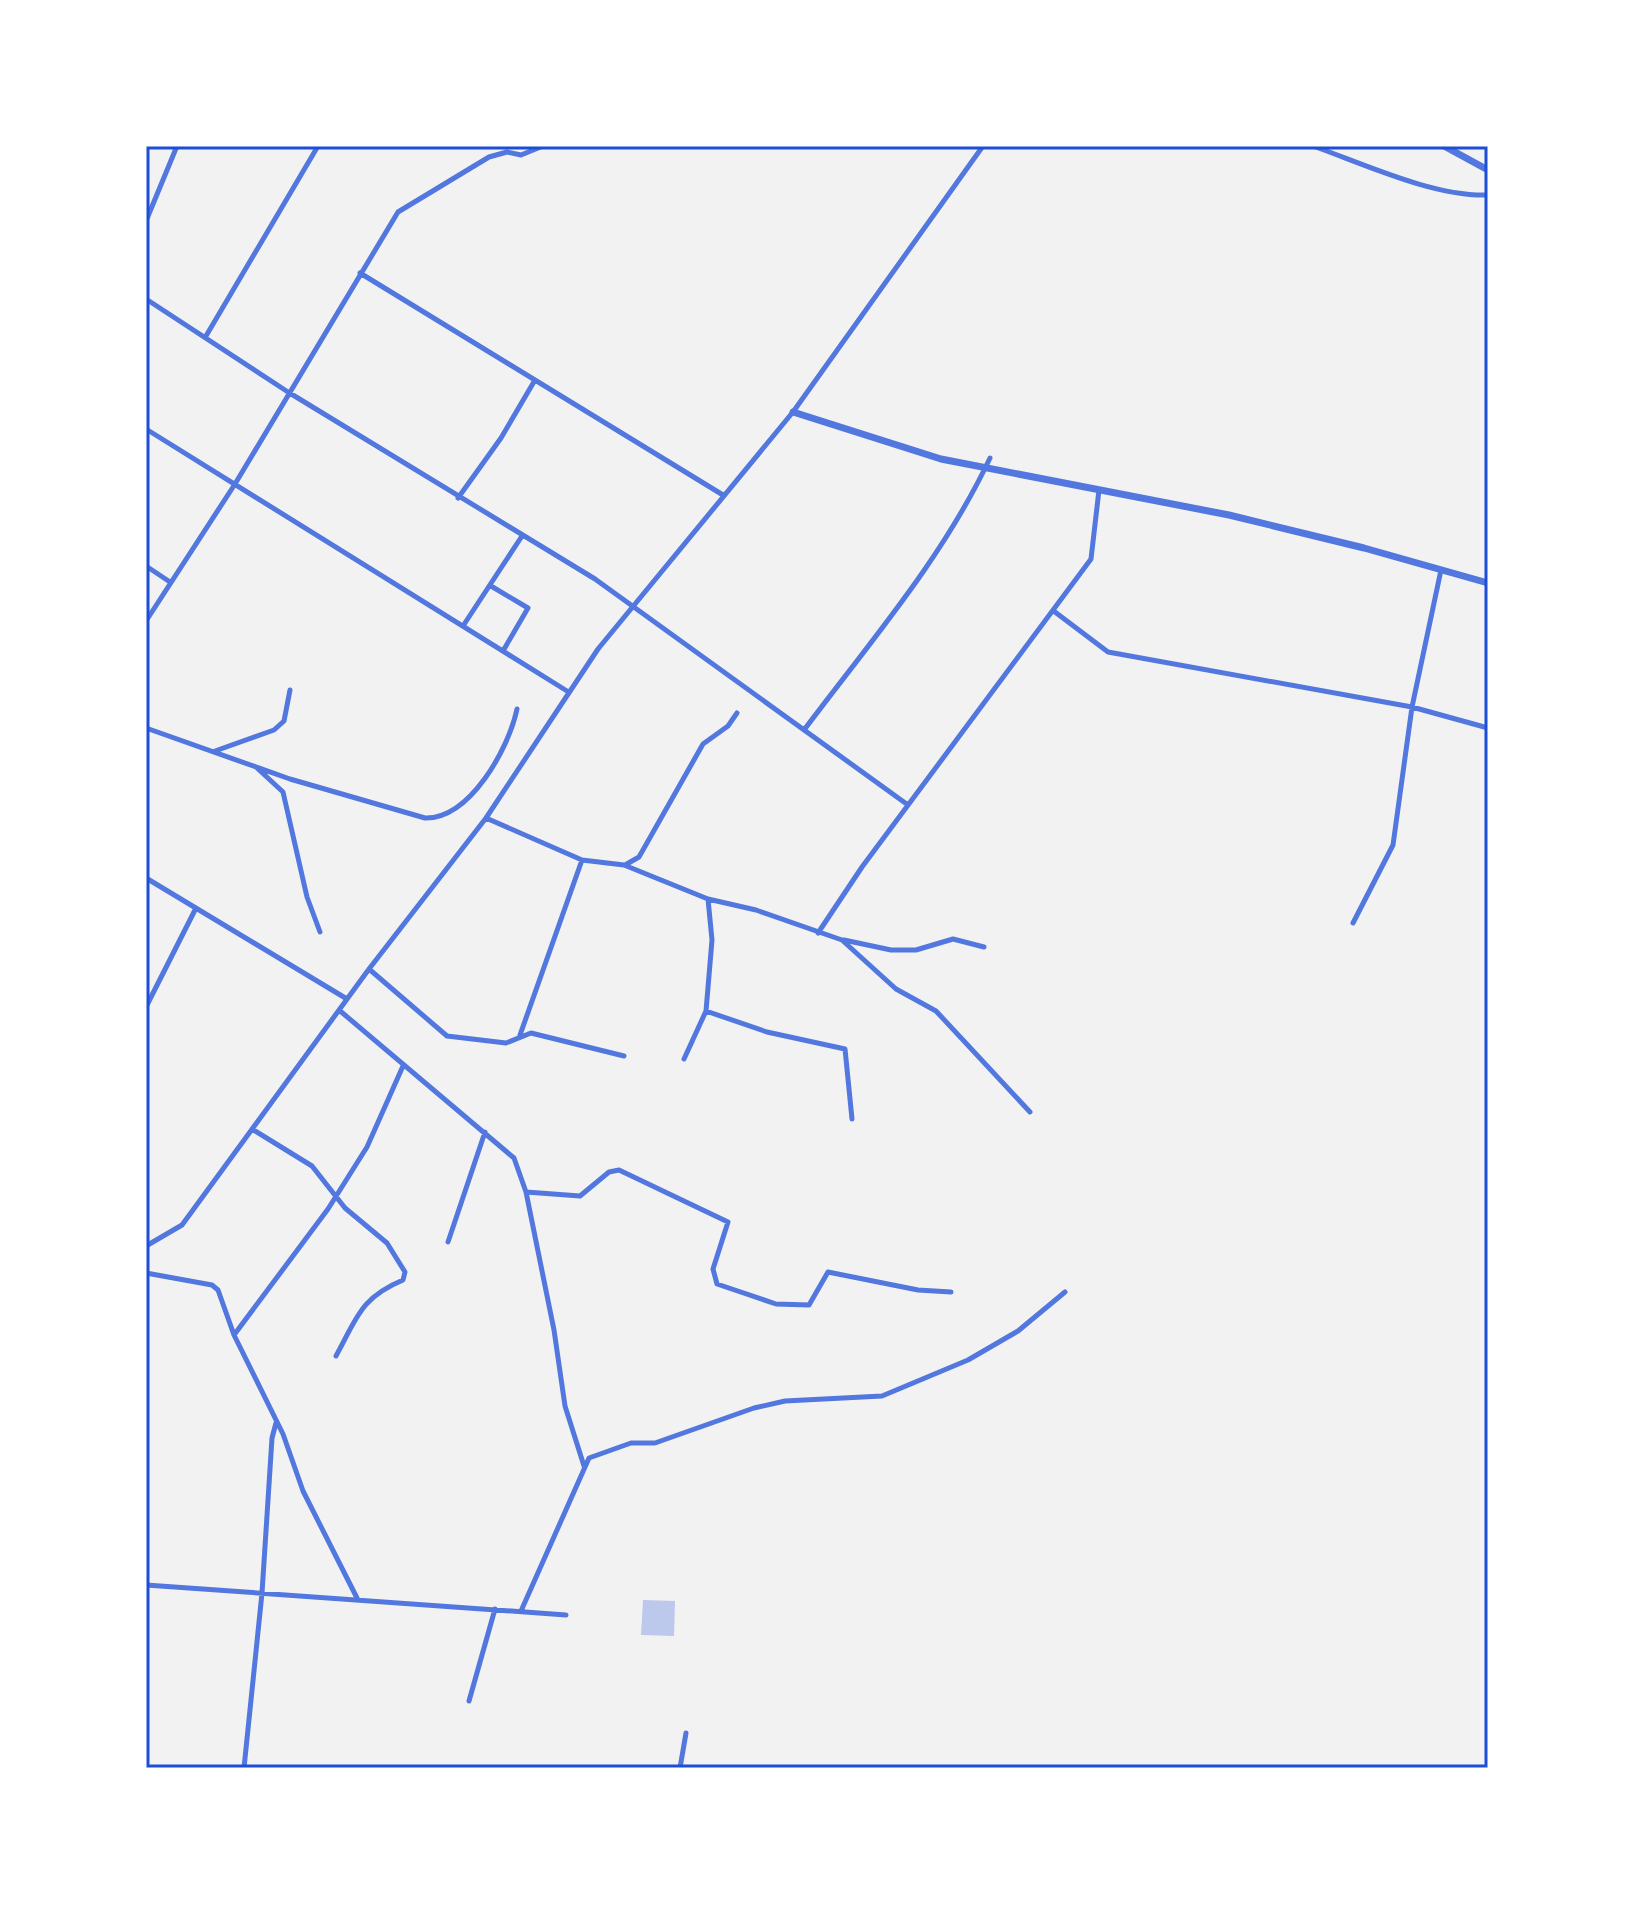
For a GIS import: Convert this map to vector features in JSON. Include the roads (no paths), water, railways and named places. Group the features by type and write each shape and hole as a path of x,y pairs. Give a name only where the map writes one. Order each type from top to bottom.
{"street":[{"path":"146,221 177,146"},
{"path":"206,336 318,146"},
{"path":"146,621 235,484 398,212 505,149 521,155 543,146"},
{"path":"146,1246 182,1225 369,969 486,818 567,691 793,412 983,146"},
{"path":"1313,146 1405,179 1458,192 1488,195"},
{"path":"1444,146 1488,170"},
{"path":"360,273 723,495"},
{"path":"146,300 276,380"},
{"path":"206,336 288,392 633,606 908,805"},
{"path":"458,498 501,438 535,380"},
{"path":"793,412 941,459 1229,515 1488,583"},
{"path":"146,429 567,691"},
{"path":"804,730 932,563 990,458"},
{"path":"818,933 908,805 1055,612 1091,559 1099,490"},
{"path":"463,626 522,536"},
{"path":"146,566 170,582"},
{"path":"1353,923 1393,845 1412,707 1441,569"},
{"path":"491,586 528,608 503,651"},
{"path":"1055,612 1108,652 1412,707 1488,728"},
{"path":"214,751 274,730 284,721 290,690"},
{"path":"146,728 363,801 438,818 461,806 479,785 512,733 517,709"},
{"path":"624,865 639,857 703,744 728,726 737,713"},
{"path":"252,764 283,792 307,897 320,932"},
{"path":"486,818 582,860 624,865 708,899 756,910 842,940 891,950 916,950 953,939 984,947"},
{"path":"369,969 447,1036 513,1043 520,1035 582,860"},
{"path":"146,878 347,999"},
{"path":"684,1059 706,1011 712,940 708,899"},
{"path":"146,1007 196,908"},
{"path":"842,940 896,989 936,1011 1030,1112"},
{"path":"339,1010 514,1158 526,1192 554,1330 565,1406 584,1467"},
{"path":"706,1011 780,1036 845,1049 852,1119"},
{"path":"520,1035 531,1033 624,1056"},
{"path":"234,1335 367,1147 403,1066"},
{"path":"252,1129 312,1166 335,1195 387,1243 405,1272 403,1280 379,1290 367,1301 336,1356"},
{"path":"448,1242 485,1132"},
{"path":"526,1192 580,1196 609,1172 619,1170 728,1222 713,1269 717,1284 776,1304 809,1305 828,1272 918,1290 951,1292"},
{"path":"146,1273 212,1285 218,1290 234,1335 276,1423 303,1491 357,1598"},
{"path":"521,1611 589,1458 621,1447 655,1443 754,1408 785,1401 853,1400 894,1392 968,1360 1018,1331 1065,1292"},
{"path":"244,1768 262,1593 272,1438 276,1423"},
{"path":"146,1585 566,1615"},
{"path":"469,1701 495,1609"},
{"path":"680,1768 686,1733"}]}
